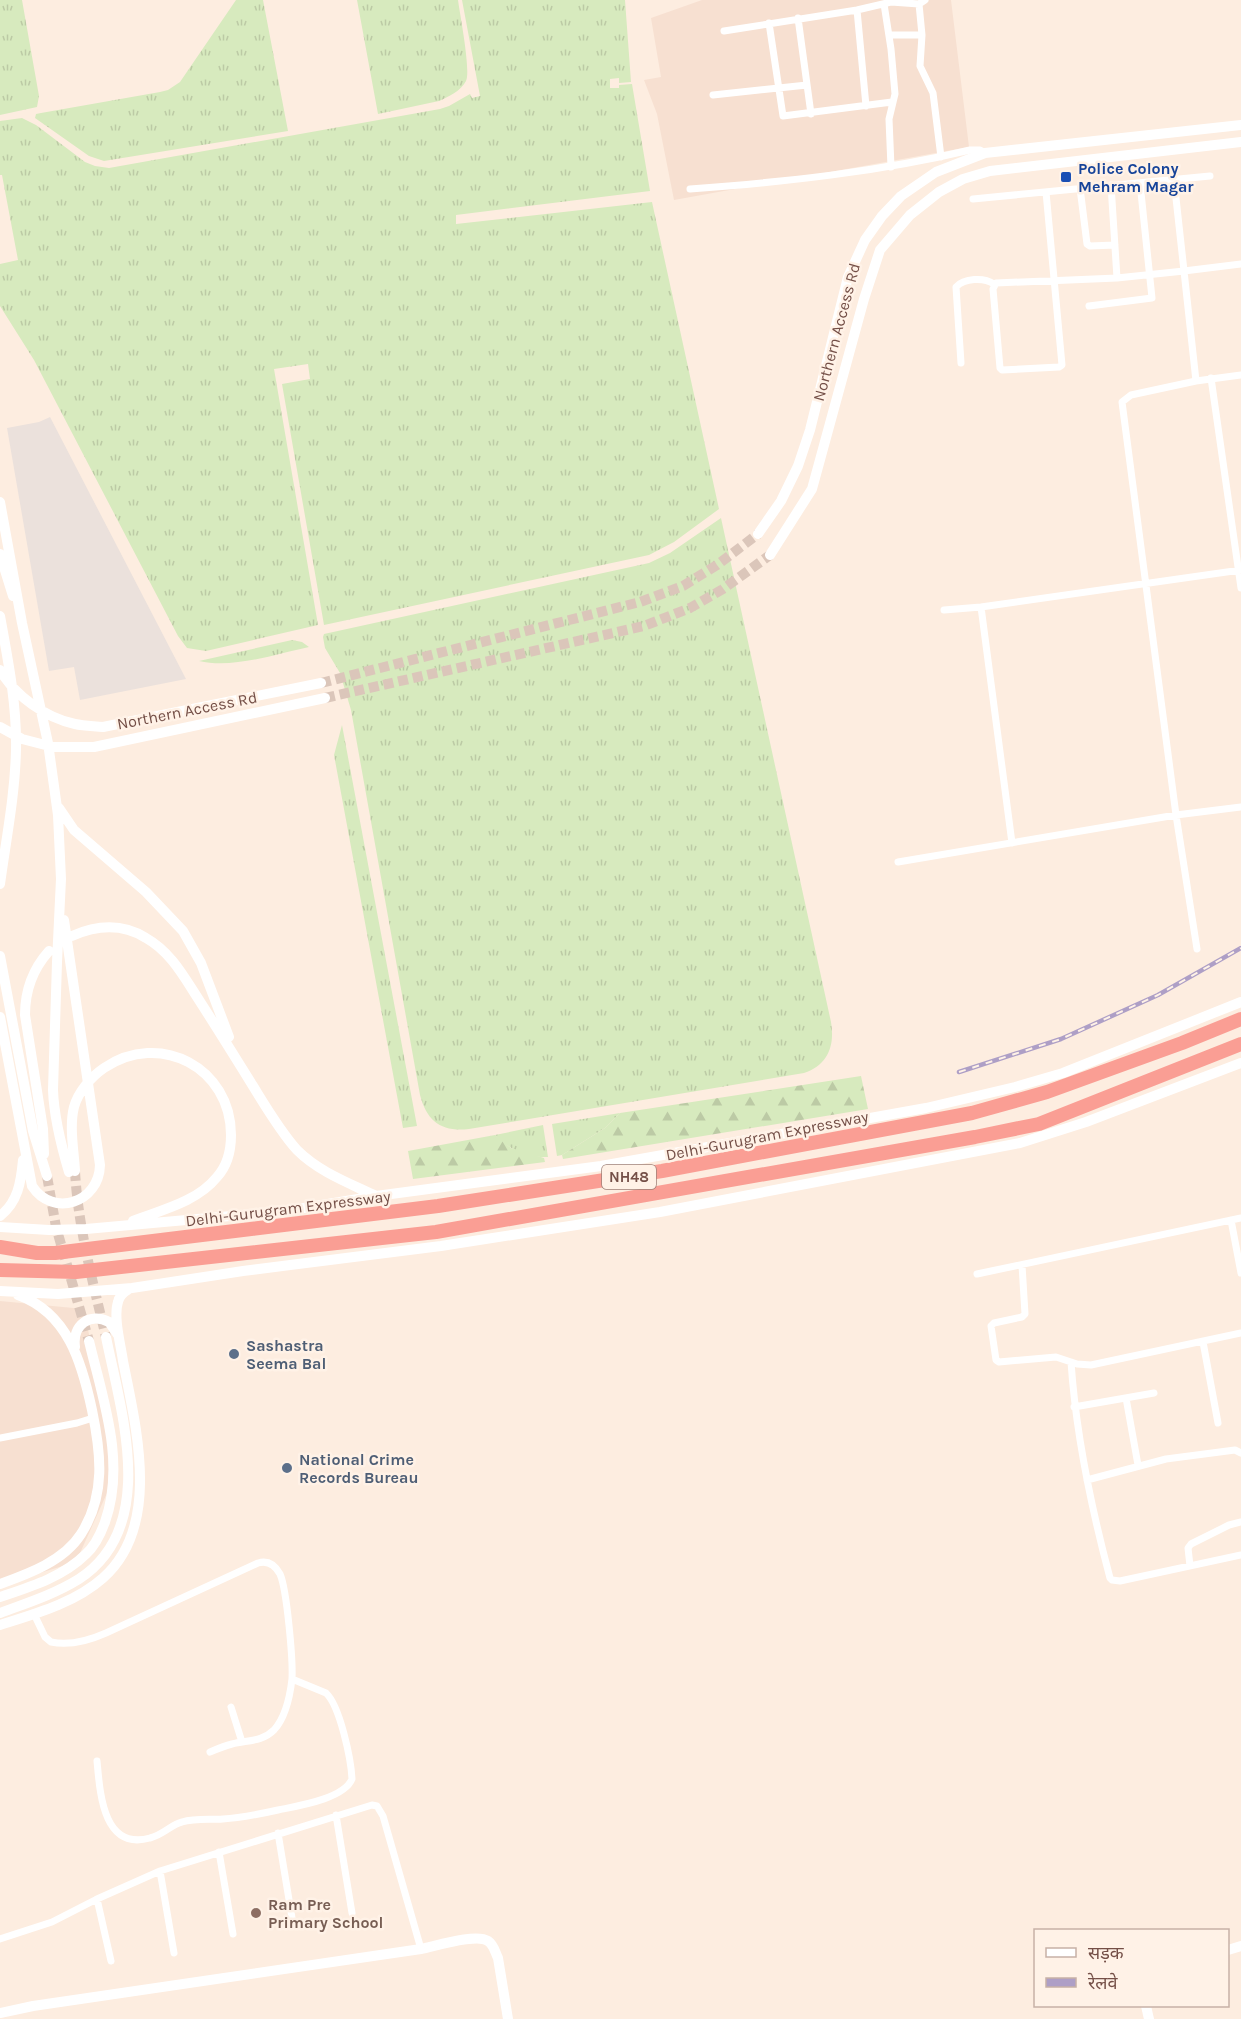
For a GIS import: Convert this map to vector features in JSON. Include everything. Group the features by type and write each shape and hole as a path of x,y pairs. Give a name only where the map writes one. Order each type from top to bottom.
{"highway":[{"name":"Delhi-Gurugram Expressway","path":"0,1246 37,1253 55,1253 438,1206 662,1172 972,1113 1047,1092 1241,1019"},
{"name":"NH48","path":"0,1270 76,1272 436,1232 975,1137 1039,1124 1241,1044"}],"main road":[{"name":"Northern Access Rd","path":"758,534 781,501 798,466 810,430 848,277 865,240 882,216 901,196 936,172 985,153 1241,125"},
{"name":"Northern Access Rd","path":"770,555 812,489 864,299 880,250 910,215 939,192 963,179 990,171 1241,142"},
{"path":"1010,152 1012,169"},
{"path":"0,502 22,623 48,743 57,802 61,850 61,896 53,1090 58,1128 72,1171 72,1124 75,1104 83,1089 94,1077 107,1066 134,1054 164,1053 197,1066 215,1085 229,1112 231,1127 229,1154 217,1178 189,1200 118,1227"},
{"path":"0,554 22,623"},
{"path":"0,616 16,731 15,773 0,884"},
{"name":"Northern Access Rd","path":"0,670 18,692 48,713 76,724 103,727 321,683"},
{"name":"Northern Access Rd","path":"0,727 22,739 53,747 94,747 324,699"},
{"path":"57,802 63,816 74,830 146,892 183,931 201,963 232,1046 257,1092"},
{"path":"0,1017 31,1180 40,1196 54,1202 71,1202 86,1196 95,1186 100,1172 61,896"},
{"path":"72,936 94,927 121,928 157,945 178,968 285,1135 309,1161 325,1172 376,1196"},
{"path":"0,956 33,1131 46,1171 43,1129 25,1015 25,1002 32,976 49,951"},
{"path":"0,1227 49,1230 118,1227 286,1211 376,1196 601,1166 926,1108 1063,1073 1241,1002"},
{"path":"5,1292 58,1294 132,1288 243,1271 441,1246 649,1214 1020,1143 1086,1122 1241,1063"},
{"path":"0,1216 12,1205 19,1189 23,1160 21,1133"},
{"path":"0,1625 34,1614 94,1585 114,1565 132,1535 140,1492 139,1455 136,1425 119,1338 117,1307 118,1300 132,1288"},
{"path":"5,1292 34,1302 43,1309 63,1329 76,1351"},
{"path":"0,1584 38,1569 66,1551 82,1533 95,1506 100,1460 74,1336 84,1321 98,1318 109,1322 119,1338"},
{"path":"0,1613 56,1592 81,1578 98,1563 120,1528 126,1508 129,1468 123,1423 106,1337"},
{"path":"0,1597 48,1579 72,1566 88,1552 102,1530 110,1508 114,1470 112,1438 89,1341"},
{"path":"0,2013 33,2006 421,1949 473,1938 490,1942 498,1958 508,2019"}],"street":[{"path":"889,2 889,35 895,94 889,119 891,167"},
{"path":"724,31 857,10 889,2 922,2 920,66 933,93 941,157"},
{"path":"857,10 866,105"},
{"path":"798,18 812,114"},
{"path":"769,23 783,116 892,102"},
{"path":"889,35 922,35"},
{"path":"713,95 807,85"},
{"path":"690,189 891,167 977,149 985,153"},
{"path":"973,199 1210,176"},
{"path":"1174,180 1196,381"},
{"path":"1089,306 1151,299 1140,183"},
{"path":"1111,185 1117,278"},
{"path":"1080,188 1087,244 1090,246 1115,244"},
{"path":"994,284 1000,368 1004,371 1062,366 1046,192"},
{"path":"961,363 956,287 962,282 985,279 994,284 1117,278 1241,264"},
{"path":"1197,949 1176,815 1122,402 1131,395 1211,378 1241,375"},
{"path":"1211,378 1241,588"},
{"path":"944,610 981,607 1240,571"},
{"path":"981,607 1012,843"},
{"path":"898,862 1176,815 1241,807"},
{"path":"977,1274 1241,1218"},
{"path":"1231,1220 1241,1273"},
{"path":"1022,1265 1026,1314 992,1324 996,1360 1001,1362 1056,1357 1084,1364 1102,1363 1241,1333"},
{"path":"1203,1342 1218,1423"},
{"path":"1071,1362 1074,1407 1087,1480 1112,1580 1120,1581 1241,1555"},
{"path":"1074,1407 1154,1393"},
{"path":"1126,1398 1138,1465"},
{"path":"0,1438 93,1418"},
{"path":"1087,1480 1166,1459 1235,1450 1241,1453"},
{"path":"1190,1566 1188,1548 1191,1544 1229,1525 1241,1522"},
{"path":"34,1614 45,1637 51,1642 83,1642 258,1563 267,1562 276,1569 284,1590 292,1679 287,1705 276,1728 264,1738 210,1752"},
{"path":"97,1761 100,1799 116,1831 132,1841 163,1834 182,1822 243,1817 328,1797 346,1787 351,1782 352,1776 337,1710 326,1693 292,1679"},
{"path":"231,1707 242,1742"},
{"path":"0,1939 52,1922 160,1871 372,1805 380,1809 421,1949"},
{"path":"336,1815 352,1913"},
{"path":"278,1833 293,1924"},
{"path":"219,1852 233,1935"},
{"path":"160,1871 174,1953"},
{"path":"98,1899 111,1961"}],"shaded area":[{"path":"702,0 951,0 969,147 674,200 657,114 644,80 661,77 651,18"},
{"path":"50,417 186,679 80,700 74,667 49,671 7,428 39,422"},
{"path":"0,1301 84,1309 116,1473 76,1562 0,1585"}],"green space":[{"path":"0,0 22,0 39,96 37,107 0,115"},
{"path":"236,0 263,0 288,131 104,161 89,156 35,118 36,114 168,90 180,82"},
{"path":"357,0 458,0 467,66 464,85 439,101 378,114"},
{"path":"462,0 625,0 631,82 619,83 619,78 610,79 610,88 632,84 650,191 456,215 456,224 652,202 719,509 674,542 649,555 324,625 282,384 310,379 308,364 274,369 318,625 206,651 187,648 178,636 34,360 0,306 0,264 18,260 2,175 0,175 0,121 22,118 36,125 85,162 109,168 440,109 470,94 472,98 480,96"},
{"path":"721,518 831,1022 832,1039 828,1054 819,1065 804,1073 469,1129 443,1127 431,1118 420,1095 351,710 340,673 325,648 324,634 649,563 670,553"},
{"path":"292,640 302,642 309,647 240,662 199,661"},
{"path":"342,725 417,1126 403,1128 334,755"},
{"path":"861,1076 868,1109 563,1159 562,1155 605,1128 620,1113"},
{"path":"620,1113 605,1128 557,1156 552,1124"},
{"path":"543,1125 548,1157 519,1152 495,1135"},
{"path":"495,1135 511,1148 544,1158 545,1162 413,1179 408,1151"}],"tunnel":[{"path":"321,683 640,602 683,586 717,565 758,534"},
{"path":"325,698 644,626 690,608 723,589 770,555"},
{"path":"75,1171 83,1234 106,1337"},
{"path":"47,1176 56,1227 89,1341"}],"railway":[{"path":"959,1072 1061,1039 1158,995 1241,948"}],"place":[{"name":"Police Colony Mehram Magar","path":"1066,177"},
{"name":"Sashastra Seema Bal","path":"234,1354"},
{"name":"National Crime Records Bureau","path":"287,1468"},
{"name":"Ram Pre Primary School","path":"256,1913"}]}
